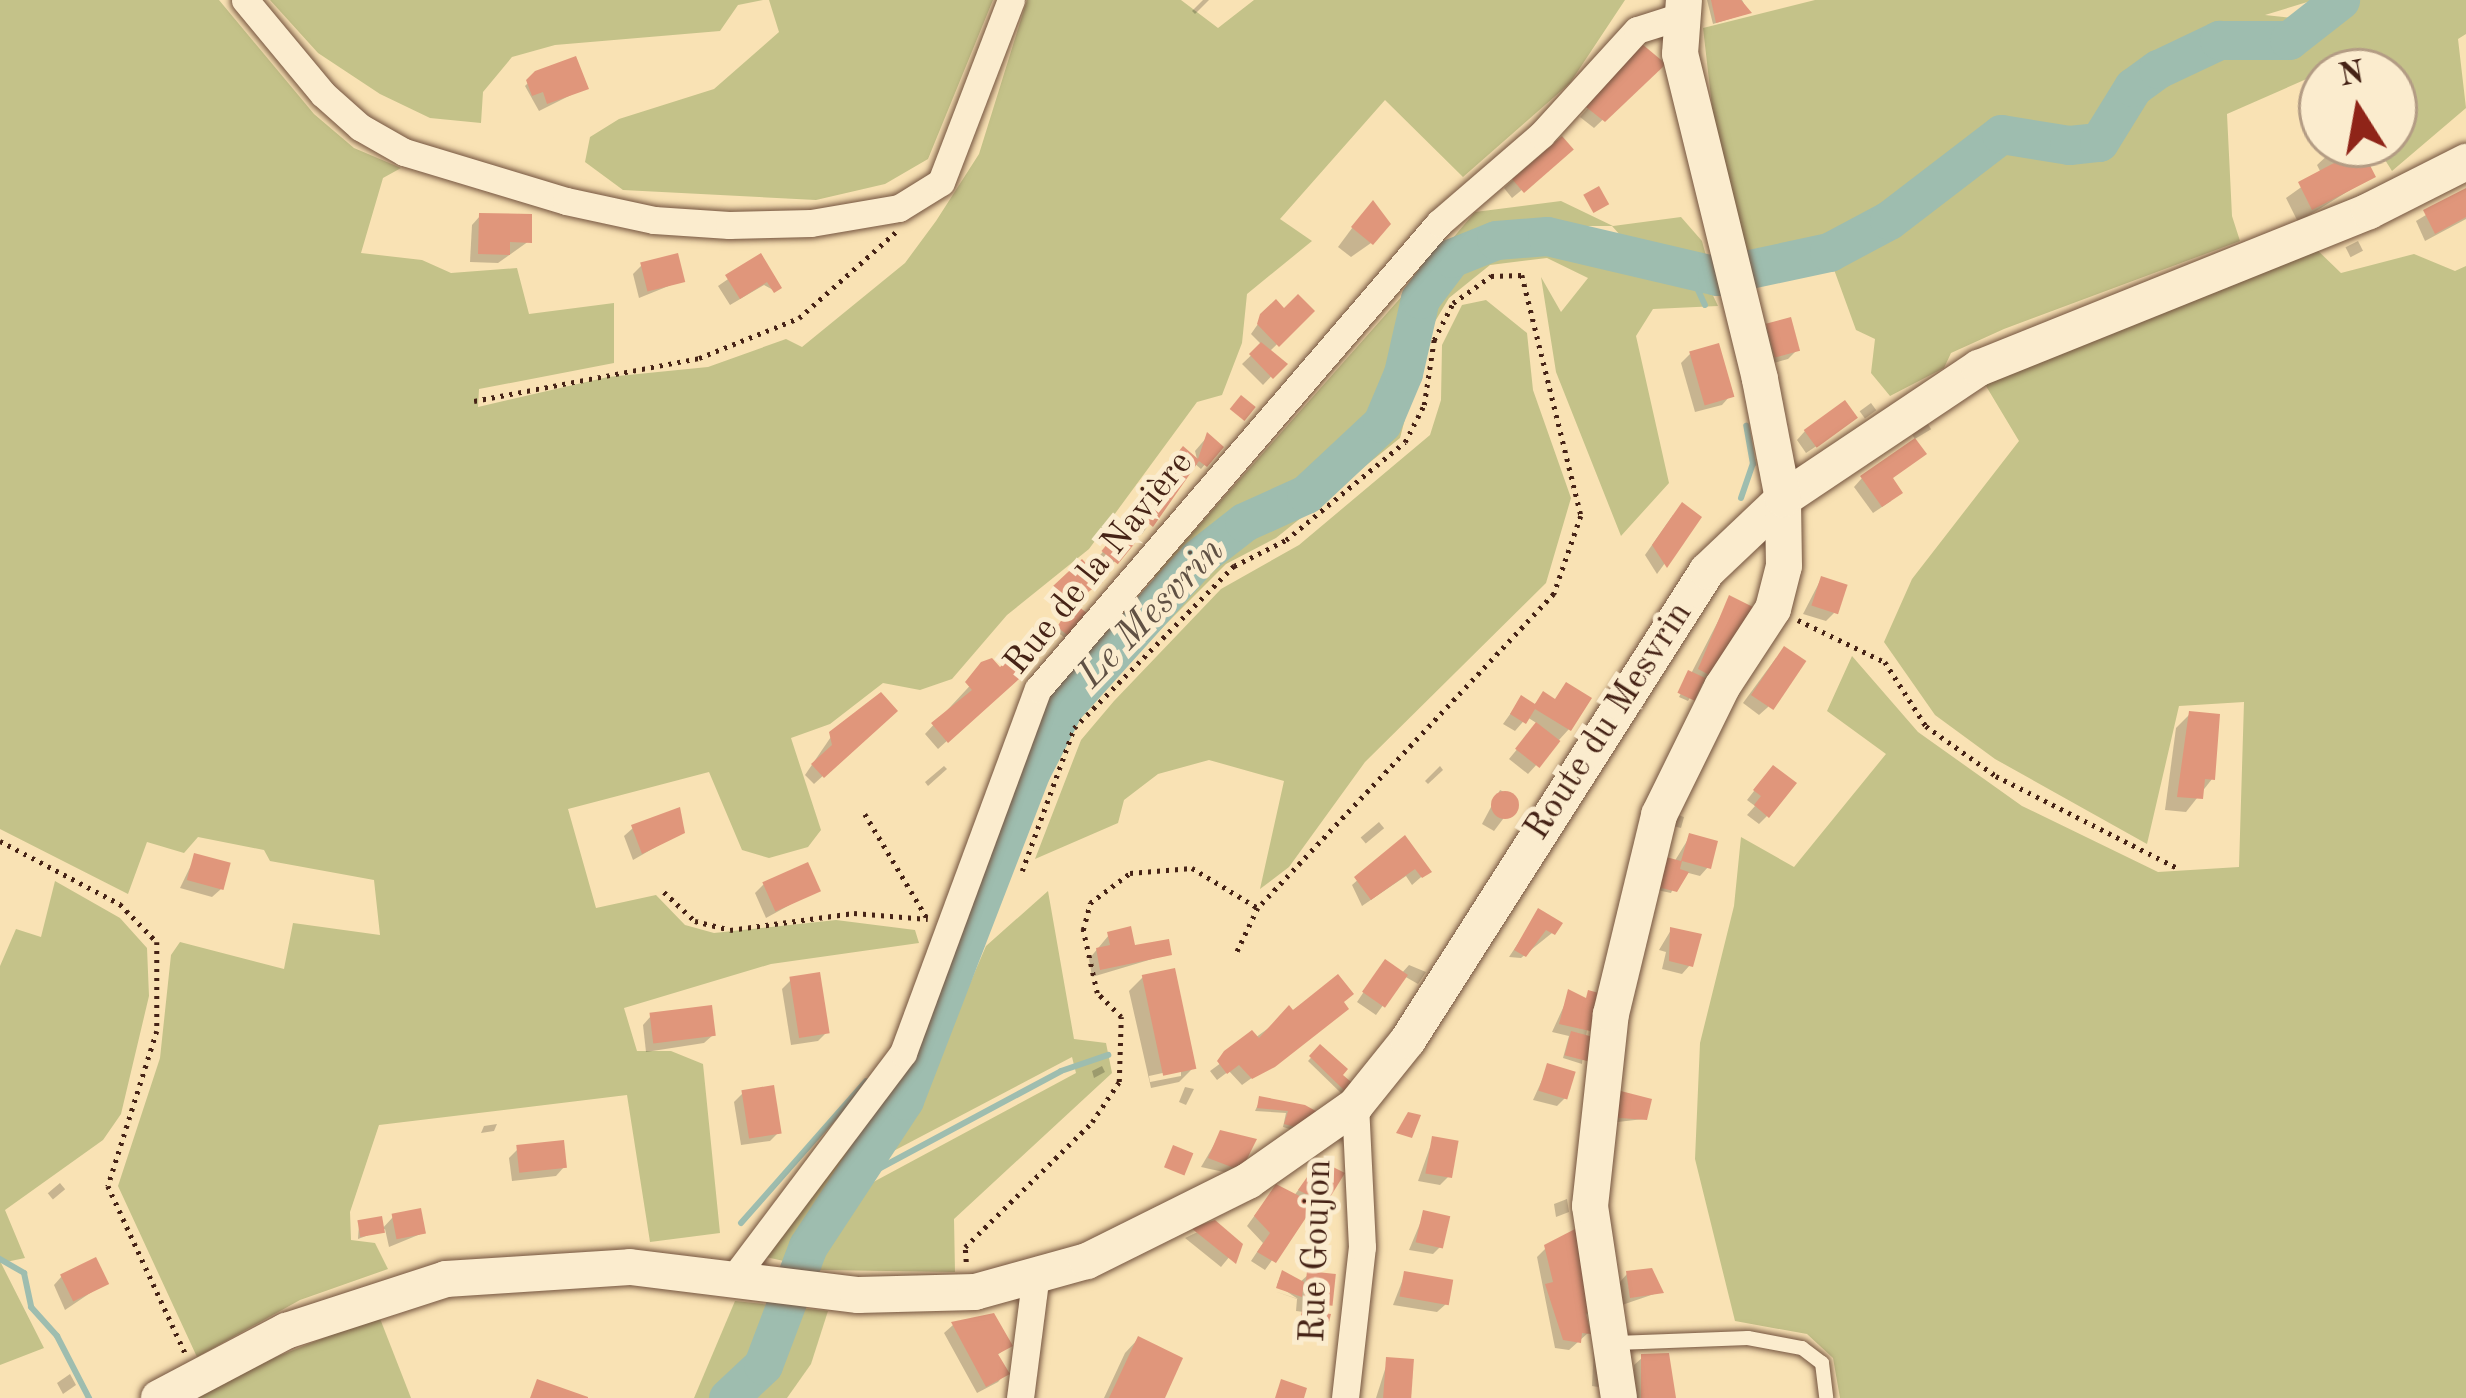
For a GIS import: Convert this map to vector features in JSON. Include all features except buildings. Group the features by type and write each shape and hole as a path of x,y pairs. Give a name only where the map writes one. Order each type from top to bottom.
{"main road":[{"path":"1619,1398 1616,1343 1589,1190 1611,1013 1659,814 1712,706 1773,609 1784,566 1783,499 1681,54 1683,8"},
{"name":"Route du Mesvrin","path":"159,1398 196,1374 345,1308 446,1280 578,1266 750,1278 902,1298 975,1292 1035,1281 1249,1181 1355,1106 1408,1040 1707,571 1783,499 1979,368 2369,211 2466,162"}],"street":[{"path":"245,0 323,94 360,128 404,152 566,201 654,220 729,225 811,223 898,208 940,182 1011,0"},
{"name":"Rue de la Navière","path":"750,1278 903,1053 939,928 1038,689 1439,223 1541,135 1637,30 1683,8"},
{"name":"Rue Goujon","path":"1345,1398 1362,1247 1355,1106"},
{"path":"1020,1398 1035,1281"}],"lane":[{"path":"1616,1343 1748,1338 1802,1348 1822,1363 1826,1398"}],"path":[{"path":"474,400 699,358 799,318 910,217"},
{"path":"1022,871 1074,728 1234,566 1286,540 1406,442 1453,303 1491,276 1522,275 1581,516 1554,594 1258,908 1237,952"},
{"path":"1773,609 1886,662 1926,726 1996,776 2177,868"},
{"path":"865,814 939,928"},
{"path":"0,841 120,904 158,942 157,1031 108,1186 196,1374"},
{"path":"975,1292 965,1247 1092,1122 1119,1082 1121,1017 1097,993 1083,930 1090,903 1130,873 1155,867 1192,868 1258,908"},
{"path":"664,892 695,922 730,930 835,914 939,928"}],"shaded area":[{"path":"0,0 219,0 314,114 354,148 401,168 383,178 361,253 422,260 451,273 517,268 529,314 614,303 614,363 479,389 478,407 608,377 708,367 786,339 802,347 905,263 936,221 979,154 1027,0 1181,0 1218,28 1254,0 1625,0 1570,83 1463,177 1385,100 1280,219 1312,241 1247,294 1242,343 1222,395 1197,402 1089,549 1007,615 952,679 920,690 883,683 830,724 791,738 821,830 808,847 769,858 742,850 709,772 568,809 596,908 656,895 685,925 714,933 836,920 915,930 919,943 771,964 624,1008 637,1051 671,1051 703,1064 720,1233 650,1242 627,1095 379,1125 350,1212 351,1240 375,1243 388,1269 300,1300 197,1357 118,1186 160,1058 171,955 180,942 284,969 293,923 380,935 374,880 270,861 264,850 198,837 184,853 147,842 128,894 0,829"},
{"path":"270,0 763,0 738,5 720,31 555,45 512,57 483,92 481,123 430,118 380,94 318,53"},
{"path":"769,0 993,0 928,159 885,184 816,200 623,190 585,162 590,137 619,119 714,89 779,32"},
{"path":"1815,0 2314,0 2265,15 2319,21 2355,0 2466,0 2466,34 2458,39 2466,108 2418,149 2418,48 2298,48 2298,83 2227,114 2232,216 2240,241 2004,329 1951,353 1944,368 1890,396 1871,373 1875,339 1856,330 1832,264 1758,286 1719,167 1703,28"},
{"path":"1561,201 1613,226 1681,217 1702,241 1708,263 1630,246 1612,226 1509,226 1452,239 1475,212"},
{"path":"2311,244 2341,273 2414,254 2455,271 2466,266 2466,1398 1840,1398 1833,1358 1807,1334 1735,1321 1695,1159 1700,1043 1734,906 1741,837 1794,867 1886,754 1827,711 1852,656 1918,732 2022,806 2158,872 2239,867 2244,702 2179,706 2147,844 1995,759 1935,715 1884,642 1912,579 2019,441 1980,376"},
{"path":"1553,246 1709,287 1718,306 1653,309 1636,336 1669,483 1621,536 1556,372 1541,277 1561,312 1588,278 1547,258 1490,265 1449,298 1427,335 1400,438 1276,538 1226,564 1082,708 1176,593 1244,531 1281,519 1372,441 1393,415 1421,317 1460,263 1486,252"},
{"path":"1403,295 1375,417 1292,495 1227,525 1153,591 1155,575"},
{"path":"1486,300 1527,333 1533,390 1571,498 1546,583 1365,762 1289,867 1260,889 1284,781 1209,760 1158,774 1124,800 1118,823 1035,859 1081,740 1114,701 1221,589 1299,545 1430,435 1441,400 1442,345 1462,305"},
{"path":"55,881 120,918 147,948 149,996 121,1114 103,1140 5,1210 25,1258 1,1263 44,1348 0,1365 0,966 16,929 41,937"},
{"path":"1048,891 1074,1039 1106,1043 1112,1073 954,1219 955,1272 820,1270 815,1252 851,1194 1076,1073 1072,1057 863,1167 911,1121 986,946"},
{"path":"902,1078 788,1262 766,1257 764,1243"},
{"path":"735,1301 828,1311 811,1364 787,1398 694,1398"},
{"path":"379,1316 411,1398 193,1398 276,1357"}],"waterway":[{"name":"Le Mesvrin","path":"728,1398 763,1365 808,1246 904,1100 1031,771 1064,707 1198,558 1244,522 1306,494 1382,423 1403,373 1420,299 1451,258 1496,240 1547,236 1717,276 1829,252 1889,220 2001,134 2069,145 2099,142 2133,87 2158,69 2219,40 2289,40 2340,0"},
{"path":"1691,275 1705,305"},
{"path":"1741,498 1753,464 1746,426"},
{"path":"843,1188 1061,1071 1108,1055"},
{"path":"741,1223 866,1081"},
{"path":"0,1259 24,1273 31,1307 57,1336 89,1398"}]}
